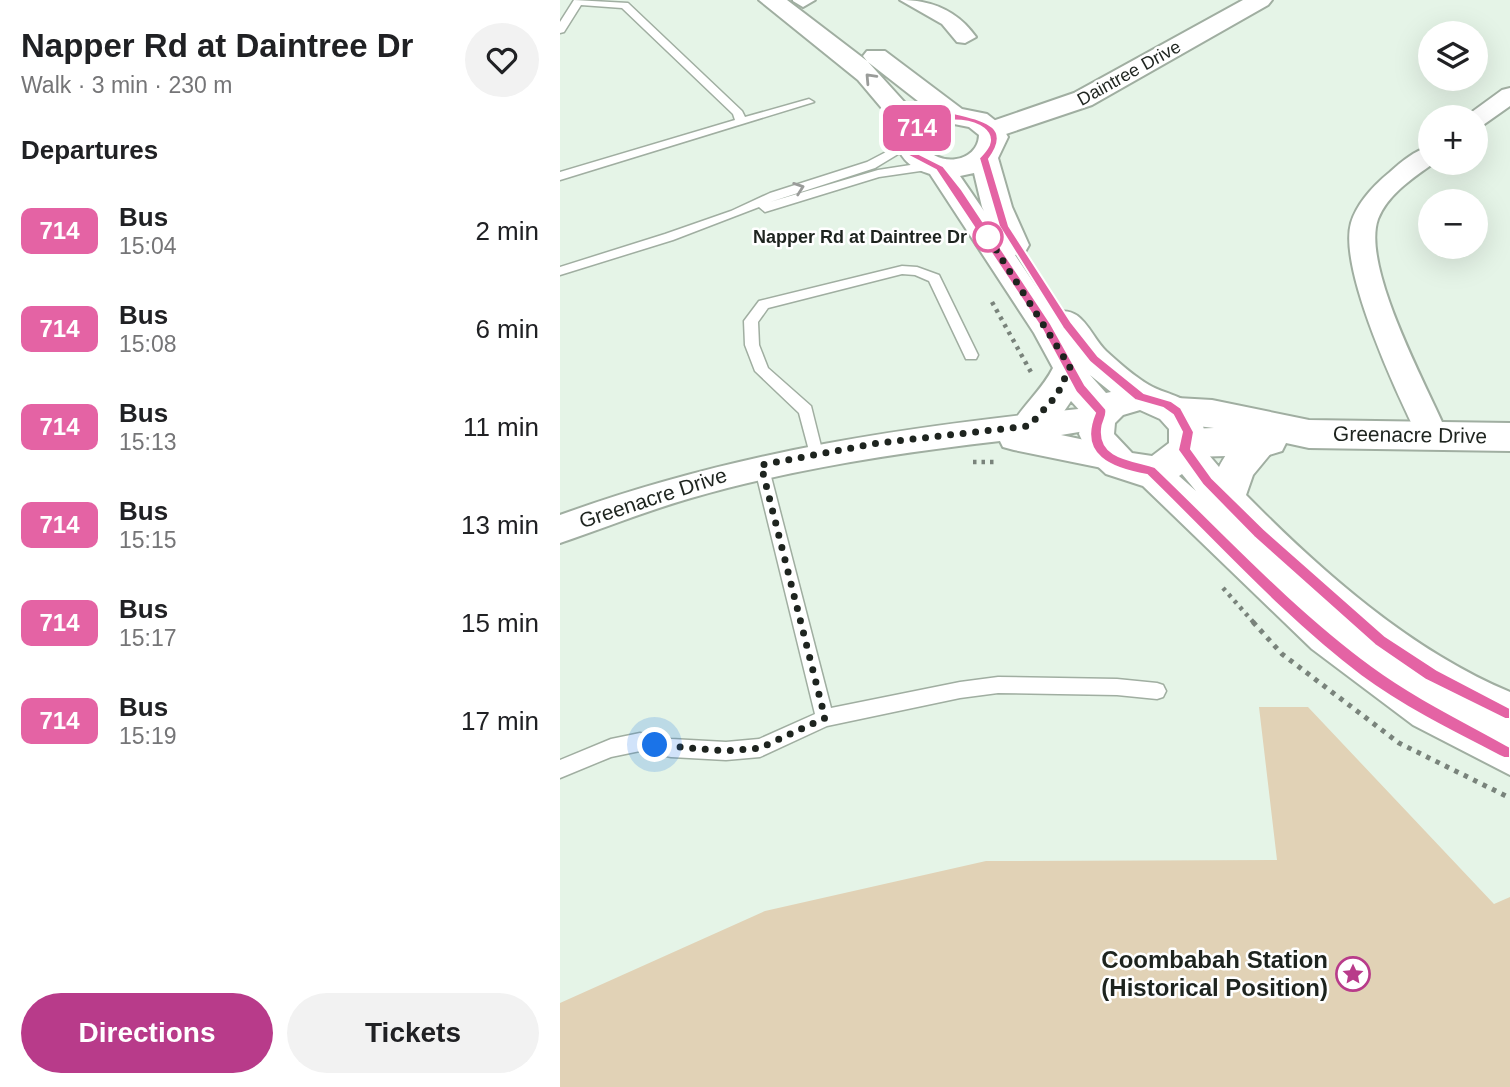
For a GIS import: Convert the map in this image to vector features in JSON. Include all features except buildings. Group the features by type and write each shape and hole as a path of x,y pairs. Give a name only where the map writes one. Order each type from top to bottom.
{"main road":[{"path":"771,0 809,25 863,70 902,112 912,136 914,156 935,167 975,216 1100,416"},
{"path":"803,0 954,116"},
{"name":"Daintree Drive","path":"988,145 1083,99 1260,0"},
{"path":"912,136 931,120 954,116 976,120 988,145 997,207 1013,244 1080,342 1140,397 1167,404 1183,435 1226,499 1380,640 1432,675 1510,713"},
{"path":"935,167 964,167 988,145"},
{"path":"1029,426 1057,395 1070,367"},
{"path":"1140,397 1112,404 1100,416 1096,438 1107,456 1119,465 1151,470 1165,467 1183,435"},
{"name":"Greenacre Drive","path":"1183,435 1212,414 1309,434"},
{"name":"Greenacre Drive","path":"1183,435 1263,441 1309,434 1510,437"},
{"path":"1226,499 1237,467 1263,441"},
{"path":"1151,470 1312,626 1366,670 1414,703 1510,753"}],"street":[{"path":"910,0 948,20 965,37"},
{"path":"1488,111 1510,96"},
{"path":"1418,163 1384,190 1363,224 1361,241 1365,274 1433,435"},
{"name":"Greenacre Drive","path":"560,529 669,489 761,465 878,443 995,432 1100,416"},
{"path":"995,432 1107,456"}],"lane":[{"path":"561,27 578,1 625,5 738,113 741,121"},
{"path":"560,176 809,102"},
{"path":"560,271 736,214 777,206 882,160 912,136"},
{"path":"830,183 935,167"},
{"path":"816,454 806,410 762,371 752,345 751,321 764,304 902,270 917,271 934,278 971,355"},
{"path":"761,465 825,718"},
{"path":"560,769 611,748 640,742 671,748 726,751 760,748 825,718 900,700 998,685 1157,691"}],"shaded area":[{"path":"1259,707 1308,707 1494,904 1510,897 1510,1087 560,1087 560,1003 765,911 986,861 1277,860"}],"bus line":[{"name":"714","path":"1510,713 1432,675 1380,640 1331,599 1208,482 1184,450 1188,432 1185,421 1177,412 1167,404 1140,397 1094,359 1067,325 1004,226 984,158 991,152 995,138 985,125 966,117 954,116 931,120 915,130 910,136 910,150 921,162 940,168 958,192 1047,327 1081,389 1102,412 1095,428 1096,438 1107,456 1119,465 1135,470 1151,470 1312,626 1366,670 1414,703 1470,735 1510,753"}],"place":[{"name":"Napper Rd at Daintree Dr","path":"988,237"},
{"name":"Coombabah Station (Historical Position)","path":"1353,974"}],"route":[{"path":"655,745 726,751 760,748 825,718 761,465 878,443 995,432 1029,426 1057,395 1070,367 988,237"}]}
